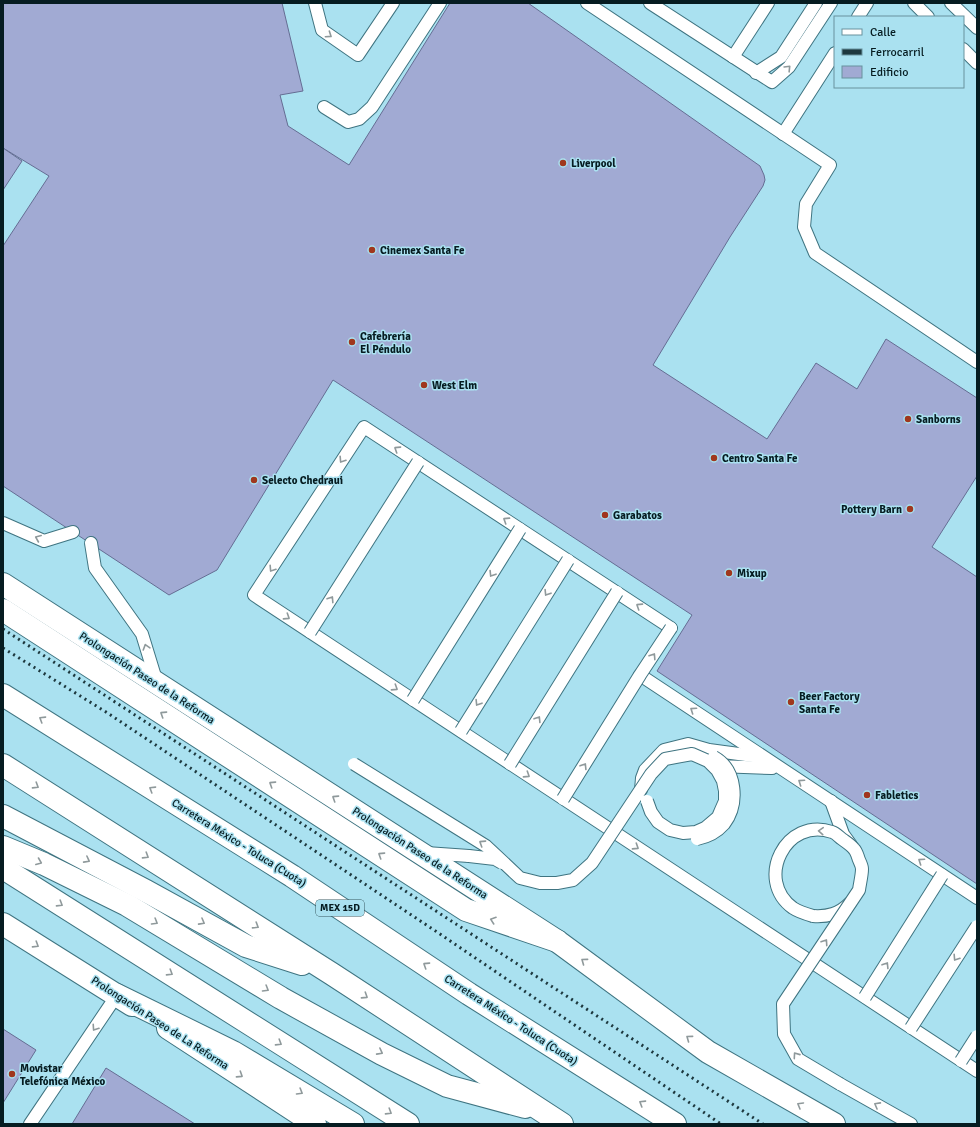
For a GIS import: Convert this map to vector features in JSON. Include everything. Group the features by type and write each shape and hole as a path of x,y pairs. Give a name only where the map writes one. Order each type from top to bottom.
{"main road":[{"name":"Prolongación Paseo de la Reforma","path":"3,584 557,941 708,1052 834,1124"},
{"path":"3,610 466,910 557,941"},
{"name":"Carretera México - Toluca (Cuota)","path":"3,695 285,872 469,994 675,1124"},
{"path":"3,766 332,974 562,1124"},
{"path":"3,816 146,891 246,946 332,974"},
{"path":"3,848 44,864 127,905 281,998 382,1054 448,1086 544,1112"},
{"path":"3,868 408,1124"},
{"name":"Prolongación Paseo de La Reforma","path":"3,924 117,995 315,1124"},
{"path":"117,995 233,1052 353,1124"}],"lane":[{"path":"315,3 322,30 358,55 393,3"},
{"path":"324,107 348,122 359,119 372,107 440,3"},
{"path":"587,3 830,165 806,204 804,227 815,253 977,362"},
{"path":"650,3 772,82 790,67 831,3"},
{"path":"734,57 768,3"},
{"path":"756,72 781,56 816,3"},
{"path":"859,16 867,3"},
{"path":"914,3 927,16"},
{"path":"951,3 977,28"},
{"path":"964,51 977,63"},
{"path":"784,134 834,55"},
{"path":"563,799 671,628 364,427 254,595 414,700 510,764 563,799 865,998 977,1071"},
{"path":"310,632 418,462"},
{"path":"3,524 44,541 74,532"},
{"path":"414,700 520,529"},
{"path":"91,543 95,568 142,634 158,684"},
{"path":"461,731 568,560"},
{"path":"510,764 617,592"},
{"path":"640,675 977,898"},
{"path":"420,853 495,859 519,871 547,879 573,876 587,863 655,761 679,748 699,749 720,761 728,770 734,793 733,805 723,825 714,832 699,839 684,840 672,837 660,831 652,823 646,813 640,787 642,778 645,770 664,750 688,744 709,750 765,757"},
{"path":"354,764 486,846 520,878 540,883 557,884 573,880 592,863 651,774 665,759 692,754 708,761 717,770 723,781 725,801 718,817 714,822 696,832 683,833 670,830 658,822 644,801 646,787 657,762 678,751 700,753 718,766 772,768"},
{"path":"831,801 843,834 859,858 862,878 853,900 844,909 832,915 822,916 813,916 802,913 792,908 784,900 778,889 775,876 777,862 782,850 790,841 807,831 820,830 834,832 855,850 862,867 859,890 783,1004 784,1034 798,1059 911,1124"},
{"path":"865,998 942,875"},
{"path":"911,1028 977,926"},
{"path":"30,1124 117,995"},
{"path":"961,1061 977,1036"}],"building":[{"name":"Centro Santa Fe","path":"3,3 282,3 303,91 280,95 288,126 349,165 450,3 528,3 760,166 765,180 763,186 730,237 653,365 767,439 816,363 857,389 886,339 977,398 977,476 932,547 977,577 977,884 657,671 692,615 333,380 217,570 169,595 3,486 3,246 49,176 3,148"},
{"path":"3,148 22,161 3,190"},
{"name":"Movistar Telefónica México","path":"3,1029 36,1050 3,1103"},
{"path":"106,1068 195,1124 72,1124"}],"railway":[{"path":"3,629 763,1124"},
{"path":"3,648 106,712 434,930 721,1124"}],"place":[{"name":"Liverpool","path":"563,163"},
{"name":"Cinemex Santa Fe","path":"372,250"},
{"name":"Cafebrería El Péndulo","path":"352,342"},
{"name":"West Elm","path":"424,385"},
{"name":"Sanborns","path":"908,419"},
{"name":"Centro Santa Fe","path":"714,458"},
{"name":"Selecto Chedraui","path":"254,480"},
{"name":"Pottery Barn","path":"910,509"},
{"name":"Garabatos","path":"605,515"},
{"name":"Mixup","path":"729,573"},
{"name":"Beer Factory Santa Fe","path":"791,702"},
{"name":"Fabletics","path":"867,795"},
{"name":"Movistar Telefónica México","path":"12,1074"}]}
